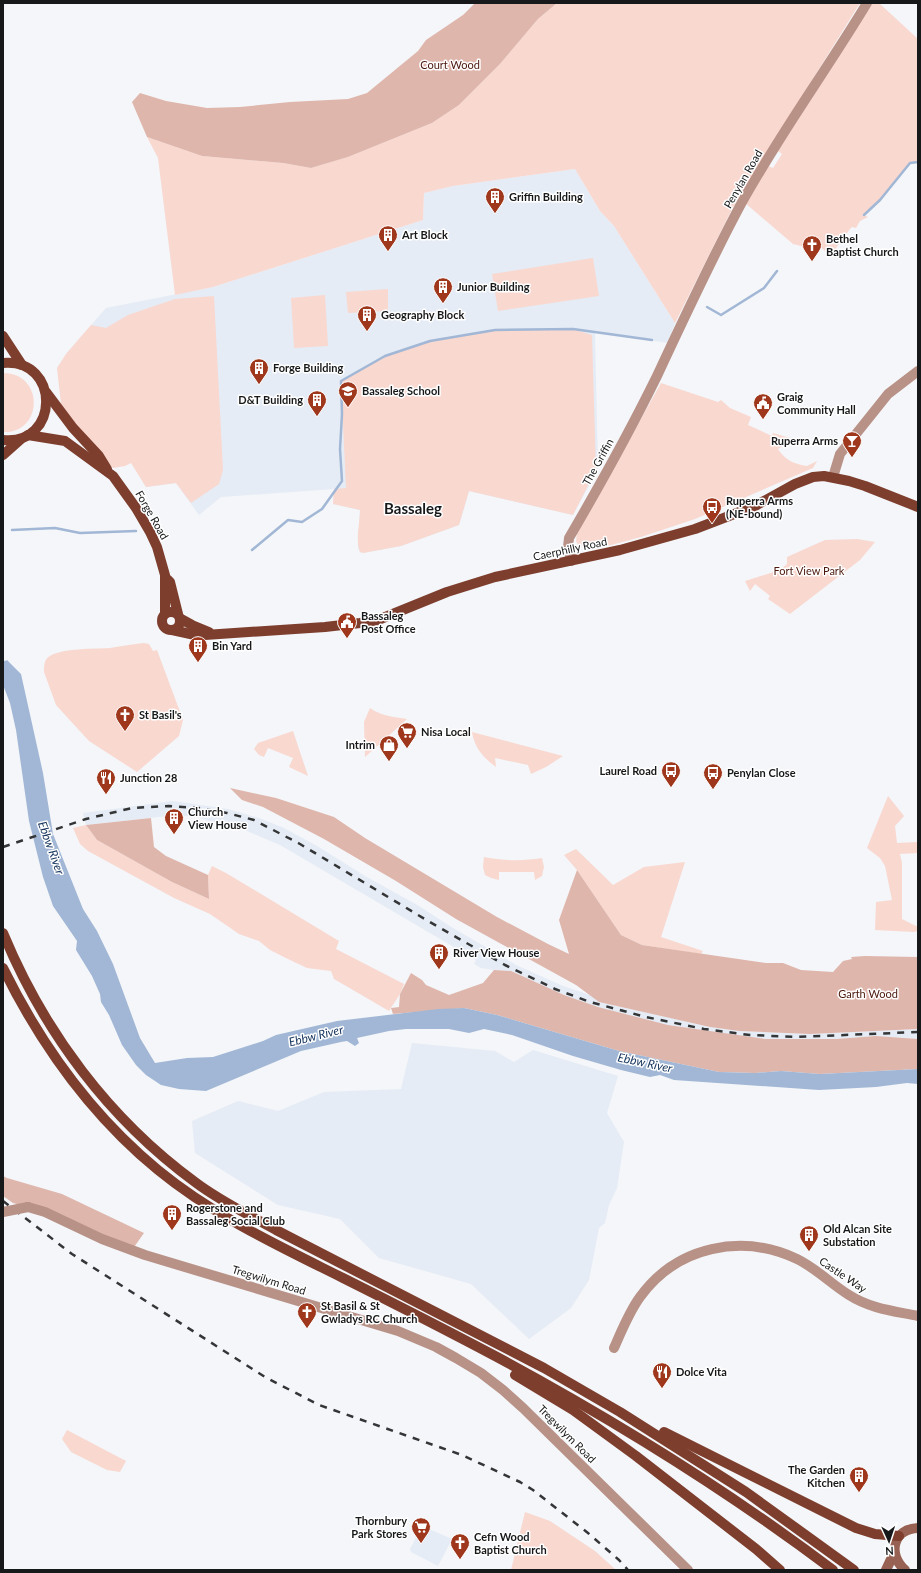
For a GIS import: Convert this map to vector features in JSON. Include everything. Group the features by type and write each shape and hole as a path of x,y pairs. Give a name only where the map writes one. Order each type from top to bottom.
{"main road":[{"path":"3,336 22,366"},
{"path":"3,363 22,366"},
{"name":"Forge Road","path":"22,366 36,375 45,391 73,428 99,456 109,472"},
{"path":"3,455 35,430 44,416 46,408 45,391"},
{"name":"Forge Road","path":"3,440 25,437 65,441 113,476 136,508 150,532 160,556 165,575 165,614"},
{"name":"Caerphilly Road","path":"172,630 195,635 325,627 378,620 447,592 495,577 620,550 695,529 755,506 795,484 813,477 833,477 865,486 918,507"},
{"name":"Forge Road","path":"165,575 170,582 179,616"},
{"name":"Caerphilly Road","path":"165,614 172,611 204,631 217,633"},
{"path":"165,614 162,620 163,626 172,630 179,627 179,616"},
{"path":"3,933 30,992 56,1036 79,1069 102,1097 134,1131 190,1179 233,1207 270,1227 544,1368 668,1434 856,1528 869,1532 899,1536"},
{"path":"3,968 20,1002 45,1044 87,1099 124,1139 158,1170 192,1195 232,1221 272,1244 496,1357 618,1426 691,1471 748,1509 833,1570"},
{"path":"409,1312 573,1410 636,1456 756,1549 780,1570"},
{"path":"544,1368 620,1412 703,1464 796,1527 854,1570"},
{"path":"904,1570 899,1565 894,1553 894,1545 899,1536 906,1530 918,1528"},
{"path":"886,1570 894,1553"}],"street":[{"name":"Penylan Road","path":"657,376 697,289 741,204 769,156 788,129 867,3"},
{"path":"833,477 840,454 868,418 888,394 918,371"},
{"name":"The Griffin","path":"571,561 568,547 569,538 616,455 657,376"},
{"name":"Tregwilym Road","path":"3,1212 28,1207 45,1212 102,1239 145,1255 398,1331 436,1347 481,1373 523,1408 688,1570"},
{"name":"Castle Way","path":"614,1348 633,1308 656,1278 690,1256 702,1251 728,1246 756,1246 784,1253 810,1266 834,1285 859,1301 882,1310 918,1316"}],"shaded area":[{"name":"Bassaleg School","path":"575,169 600,211 614,226 675,323 668,343 595,332 598,469 573,515 469,491 459,525 401,546 363,553 360,552 358,548 360,510 333,504 334,489 221,497 199,515 176,483 146,487 66,354 106,308 213,287 423,220 424,193 453,186"},
{"path":"173,801 228,809 259,818 284,828 419,906 516,965 563,986 590,995 599,1002 710,1027 739,1031 810,1034 918,1029 918,1039 876,1036 836,1039 764,1039 668,1025 598,1007 564,995 511,971 481,968 474,964 476,960 280,845 247,831 192,816 168,816 86,825 83,813"},
{"path":"412,1043 495,1051 514,1062 533,1050 618,1076 607,1113 624,1142 617,1188 609,1205 605,1223 599,1228 589,1280 571,1308 529,1339 471,1284 379,1258 340,1219 278,1205 195,1153 192,1121 238,1101 278,1111 324,1092 401,1089"},
{"path":"422,1526 452,1539 438,1566 411,1552 410,1549"}],"green space":[{"name":"Court Wood","path":"475,3 557,3 538,19 500,64 459,105 432,123 348,157 311,168 283,163 202,156 147,137 132,102 140,93 166,101 207,108 348,99 367,93 418,51 426,40 463,15"},
{"path":"557,3 860,3 732,209 675,323 614,226 600,211 575,169 453,186 424,193 423,220 213,287 175,295 158,158 147,137 202,156 283,163 311,168 348,157 432,123 459,105 500,64 538,19"},
{"path":"872,3 879,3 918,39 918,162 910,163 880,200 864,215 868,217 860,221 856,228 852,227 850,229 836,248 840,252 835,258 820,247 814,253 801,246 793,244 745,203 768,166 773,168 782,154 778,151"},
{"path":"593,258 599,296 498,311 492,274"},
{"path":"388,289 388,311 348,313 346,292"},
{"path":"325,295 328,346 294,348 291,298"},
{"path":"214,296 223,470 219,484 191,503 176,483 146,487 131,463 125,466 113,468 75,426 61,404 57,368 66,354 91,325 106,328 128,315 175,299"},
{"path":"573,329 592,335 596,470 573,515 469,491 459,525 401,546 363,553 360,552 358,537 360,510 333,504 334,489 346,488 341,381 385,356 430,341 495,330"},
{"path":"3,373 17,376 26,382 32,392 34,403 32,414 26,424 16,430 3,432"},
{"path":"661,383 718,402 721,400 730,408 751,417 748,425 772,436 773,433 790,438 788,443 778,449 790,461 807,466 817,461 813,468 695,519 641,537 600,548 586,548 578,545 576,541 577,533"},
{"name":"Fort View Park","path":"857,539 875,542 860,560 790,614 768,599 770,596 755,584 750,591 745,581 780,570 787,564 787,557 825,540"},
{"path":"144,643 149,644 153,651 157,650 183,720 179,736 137,772 89,741 56,705 44,672 44,667 45,661 48,657 55,653 79,649 110,648"},
{"path":"370,708 374,711 392,717 407,719 365,757 364,722"},
{"path":"293,731 308,776 289,767 293,758 268,748 264,757 259,755 254,749 258,743"},
{"path":"472,732 563,756 546,767 531,774 528,765 495,758 496,767 487,760 477,748"},
{"name":"Garth Wood","path":"230,788 276,798 334,817 365,838 497,917 569,954 559,920 577,870 621,935 642,945 766,963 783,963 801,970 833,972 843,961 852,959 851,957 918,957 918,1029 810,1034 739,1031 710,1027 599,1002 576,985 456,919 396,881 324,839 263,807 242,800"},
{"path":"888,796 904,816 895,826 897,843 918,842 918,853 900,854 902,863 902,919 918,927 918,931 914,932 875,930 876,902 892,900 885,866 880,858 867,848"},
{"path":"151,818 154,847 166,856 208,875 209,899 172,882 97,840 86,825"},
{"path":"86,825 97,840 172,882 209,899 208,875 212,866 226,873 339,941 336,949 404,984 400,994 389,1011 334,979 331,971 307,968 270,950 259,941 239,934 210,914 174,898 88,851 80,844 73,828"},
{"path":"576,849 613,885 644,867 685,862 661,937 703,951 701,954 642,945 621,935 577,870 564,855"},
{"path":"484,857 513,860 542,858 544,867 542,876 535,880 534,872 499,872 499,880 491,878 485,875 483,867"},
{"path":"494,970 511,971 564,995 598,1007 668,1025 765,1039 836,1039 876,1036 918,1039 918,1069 820,1074 781,1071 755,1073 719,1072 619,1051 497,1015 464,1008 393,1014 391,1008 399,1007 400,994 411,973 422,980 426,985 449,995 483,983"},
{"path":"3,1176 62,1194 144,1233 132,1250 28,1207 13,1203 3,1196"},
{"path":"67,1430 126,1461 120,1472 107,1470 71,1452 62,1439"},
{"path":"525,1512 550,1521 595,1551 616,1570 511,1570"}],"water":[{"name":"Ebbw River","path":"3,645 8,661 21,674 43,773 53,834 83,909 97,931 113,964 140,1038 155,1063 187,1058 213,1057 263,1041 276,1035 337,1021 438,1009 464,1008 497,1015 619,1051 719,1072 755,1073 781,1071 820,1074 918,1069 918,1084 907,1083 876,1087 819,1090 674,1080 660,1075 650,1077 621,1070 573,1056 512,1035 484,1029 469,1033 449,1029 406,1029 357,1038 359,1043 355,1046 347,1041 301,1051 206,1091 179,1089 161,1085 146,1075 136,1065 122,1045 109,1015 101,1002 100,994 92,976 76,950 77,941 53,906 43,877 29,821 16,730 10,703 3,685"}],"pier":[{"path":"5,646 10,660 3,661 3,647"}],"waterway":[{"path":"864,215 880,200 910,163 918,162"},
{"path":"707,307 721,315 764,288 777,271"},
{"path":"252,550 288,520 302,522 322,509 342,481 340,449 342,414 341,381 385,356 430,341 495,330 573,329 652,340"},
{"path":"12,530 55,528 80,533 136,531"}],"railway":[{"path":"3,847 86,819 132,808 169,806 199,808 227,813 254,820 300,844 428,921 505,965 555,989 590,1002 646,1017 704,1029 750,1035 796,1037 918,1032"},
{"path":"3,1201 72,1254 265,1377 319,1405 462,1455 520,1482 533,1490 588,1533 619,1560 628,1570"}],"place":[{"name":"Griffin Building","path":"495,214"},
{"name":"Art Block","path":"388,252"},
{"name":"Bethel Baptist Church","path":"812,262"},
{"name":"Junior Building","path":"443,304"},
{"name":"Geography Block","path":"367,332"},
{"name":"Forge Building","path":"259,385"},
{"name":"Bassaleg School","path":"348,408"},
{"name":"D&T Building","path":"317,417"},
{"name":"Graig Community Hall","path":"763,420"},
{"name":"Ruperra Arms","path":"852,458"},
{"name":"Ruperra Arms (NE-bound)","path":"712,524"},
{"name":"Bassaleg Post Office","path":"347,639"},
{"name":"Bin Yard","path":"198,663"},
{"name":"St Basil's","path":"125,732"},
{"name":"Nisa Local","path":"407,749"},
{"name":"Intrim","path":"389,762"},
{"name":"Laurel Road","path":"671,788"},
{"name":"Penylan Close","path":"713,790"},
{"name":"Junction 28","path":"106,795"},
{"name":"Church View House","path":"174,835"},
{"name":"River View House","path":"439,970"},
{"name":"Rogerstone and Bassaleg Social Club","path":"172,1231"},
{"name":"Old Alcan Site Substation","path":"809,1252"},
{"name":"St Basil & St Gwladys RC Church","path":"307,1329"},
{"name":"Dolce Vita","path":"662,1389"},
{"name":"The Garden Kitchen","path":"859,1493"},
{"name":"Thornbury Park Stores","path":"421,1544"},
{"name":"Cefn Wood Baptist Church","path":"460,1560"}],"district":[{"name":"Bassaleg","path":"413,509"}]}
